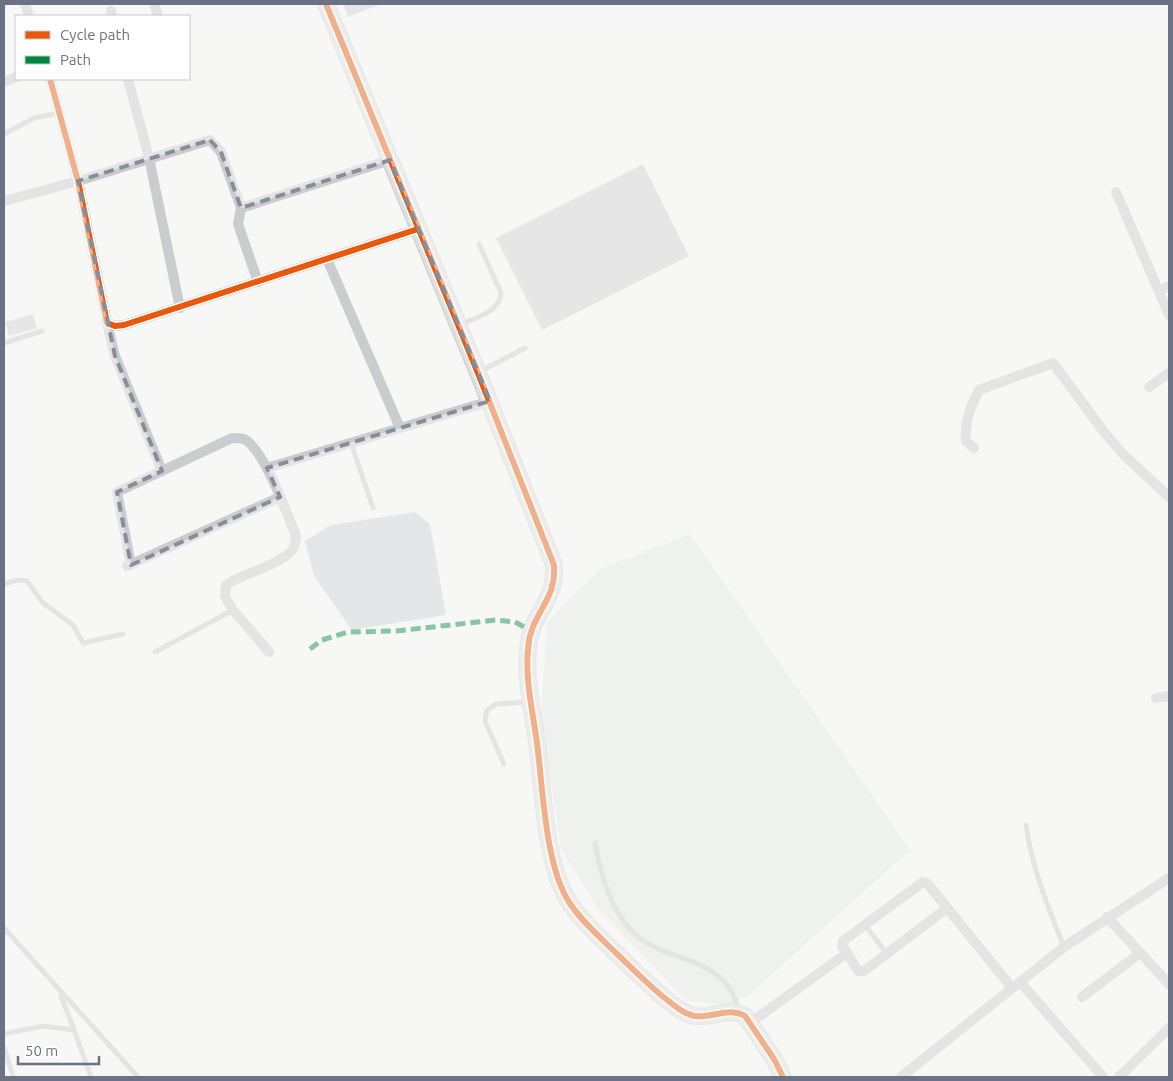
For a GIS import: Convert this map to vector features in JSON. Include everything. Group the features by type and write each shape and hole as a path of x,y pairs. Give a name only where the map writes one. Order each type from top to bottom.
{"street":[{"path":"326,4 490,401 554,565 555,581 551,593 530,630 527,651 550,844 558,879 568,901 585,923 628,964 682,1011 694,1016 745,1018 846,953"},
{"path":"50,80 78,182 115,356 162,471"},
{"path":"128,80 149,158 180,308"},
{"path":"4,201 78,182 210,140 221,152 241,208 238,224 258,282"},
{"path":"241,208 390,160"},
{"path":"1116,192 1169,315"},
{"path":"107,323 115,326 124,325 418,229"},
{"path":"327,259 400,428"},
{"path":"1159,291 1169,286"},
{"path":"974,448 966,441 965,430 971,405 979,390 1053,363 1109,438 1124,455 1169,497"},
{"path":"1149,387 1169,373"},
{"path":"267,468 490,401"},
{"path":"269,652 233,610 225,597 226,585 235,578 284,557 294,547 296,536 280,497 267,468 252,445 243,439 232,438 117,492 129,565 280,497"},
{"path":"1156,698 1169,696"},
{"path":"901,1077 1064,947 1169,878"},
{"path":"947,908 861,972 858,971 842,946 844,941 865,925 924,882 927,883 1016,985 1103,1077"},
{"path":"1107,918 1169,984"},
{"path":"1082,997 1140,953"},
{"path":"745,1018 774,1059 784,1077"},
{"path":"1119,1077 1169,1028"}],"lane":[{"path":"4,134 34,118 59,113"},
{"path":"458,325 496,308 501,301 502,293 479,244"},
{"path":"4,344 42,331"},
{"path":"478,373 525,348"},
{"path":"351,443 373,508"},
{"path":"4,584 17,580 27,581 43,603 73,625 83,643 122,634"},
{"path":"155,652 233,610"},
{"path":"504,764 485,721 487,710 496,704 532,702"},
{"path":"1026,825 1037,877 1064,947"},
{"path":"595,844 608,894 629,928 656,948 721,975 745,1018"},
{"path":"865,925 887,954"},
{"path":"4,928 60,993 138,1077"},
{"path":"60,993 91,1077"},
{"path":"4,1034 43,1026 74,1030"},
{"path":"4,1047 13,1077"}],"highlighted area":[{"path":"210,140 221,152 241,208 390,160 490,401 267,468 280,497 131,565 117,492 162,471 115,356 78,181"}],"shaded area":[{"path":"415,512 430,524 446,615 352,630 314,576 305,541 331,525"},
{"path":"690,534 910,850 750,994 726,1005 687,1001 600,912 561,849 541,713 547,623 598,570"}],"building":[{"path":"343,4 381,4 348,17"},
{"path":"643,164 689,256 542,330 496,238"},
{"path":"33,314 37,328 9,336 5,322"}],"marked path":[{"path":"310,649 322,640 348,632 396,631 496,620 515,622 530,630"}],"cycle path":[{"path":"326,4 478,373 554,565 554,578 548,598 533,626 527,661 546,826 561,886 569,902 590,928 649,985 676,1007 694,1016 707,1016 726,1012 739,1013 745,1016 774,1059 783,1077"},
{"path":"50,80 78,181 107,323 115,326 124,325 418,229"}]}
